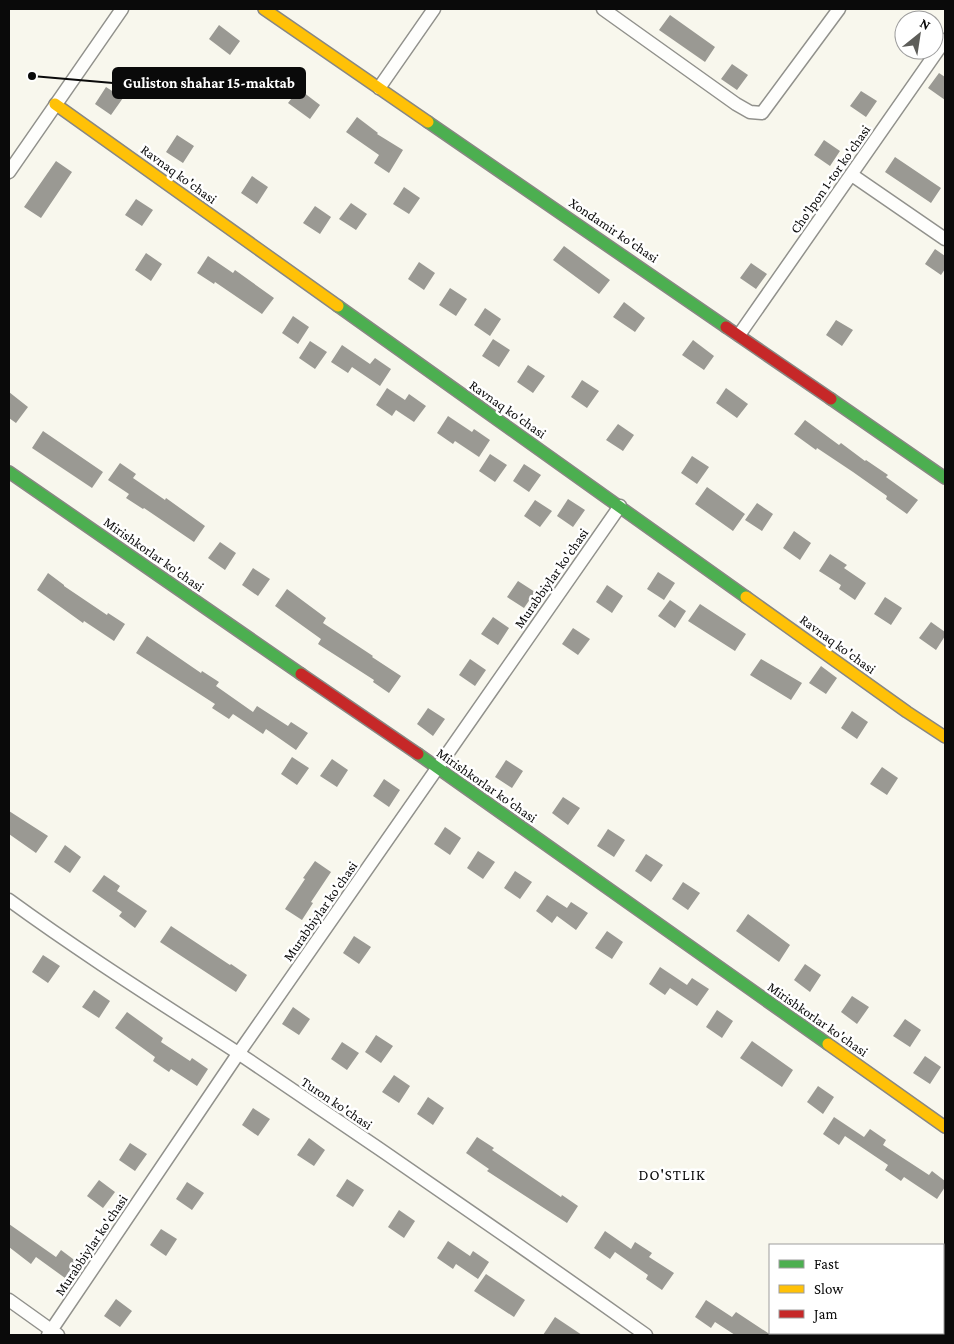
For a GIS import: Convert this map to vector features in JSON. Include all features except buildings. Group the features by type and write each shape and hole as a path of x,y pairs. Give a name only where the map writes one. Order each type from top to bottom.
{"street":[{"path":"9,172 122,9"},
{"name":"Xondamir ko'chasi","path":"264,9 945,478"},
{"path":"379,88 434,9"},
{"path":"603,9 736,104 750,112 762,113 839,9"},
{"name":"Cho'lpon 1-tor ko'chasi","path":"739,335 945,40"},
{"name":"Ravnaq ko'chasi","path":"55,104 907,712 945,737"},
{"path":"852,175 945,239"},
{"name":"Mirishkorlar ko'chasi","path":"9,472 438,768 945,1127"},
{"name":"Murabbiylar ko'chasi","path":"53,1334 238,1054 620,506"},
{"name":"Turon ko'chasi","path":"9,900 56,934 238,1054 522,1247 646,1335"},
{"path":"9,1300 53,1334"}],"traffic: fast":[{"path":"428,122 726,327"},
{"path":"338,306 746,597"},
{"path":"831,399 945,478"},
{"path":"9,472 301,674"},
{"path":"418,754 828,1044"}],"traffic: slow":[{"path":"264,9 428,122"},
{"path":"55,104 338,306"},
{"path":"746,597 945,737"},
{"path":"828,1044 945,1127"}],"traffic: jam":[{"path":"726,327 831,399"},
{"path":"301,674 418,754"}],"place":[{"name":"Guliston shahar 15-maktab","path":"32,76"}],"district":[{"name":"DO'STLIK","path":"672,1175"}]}
